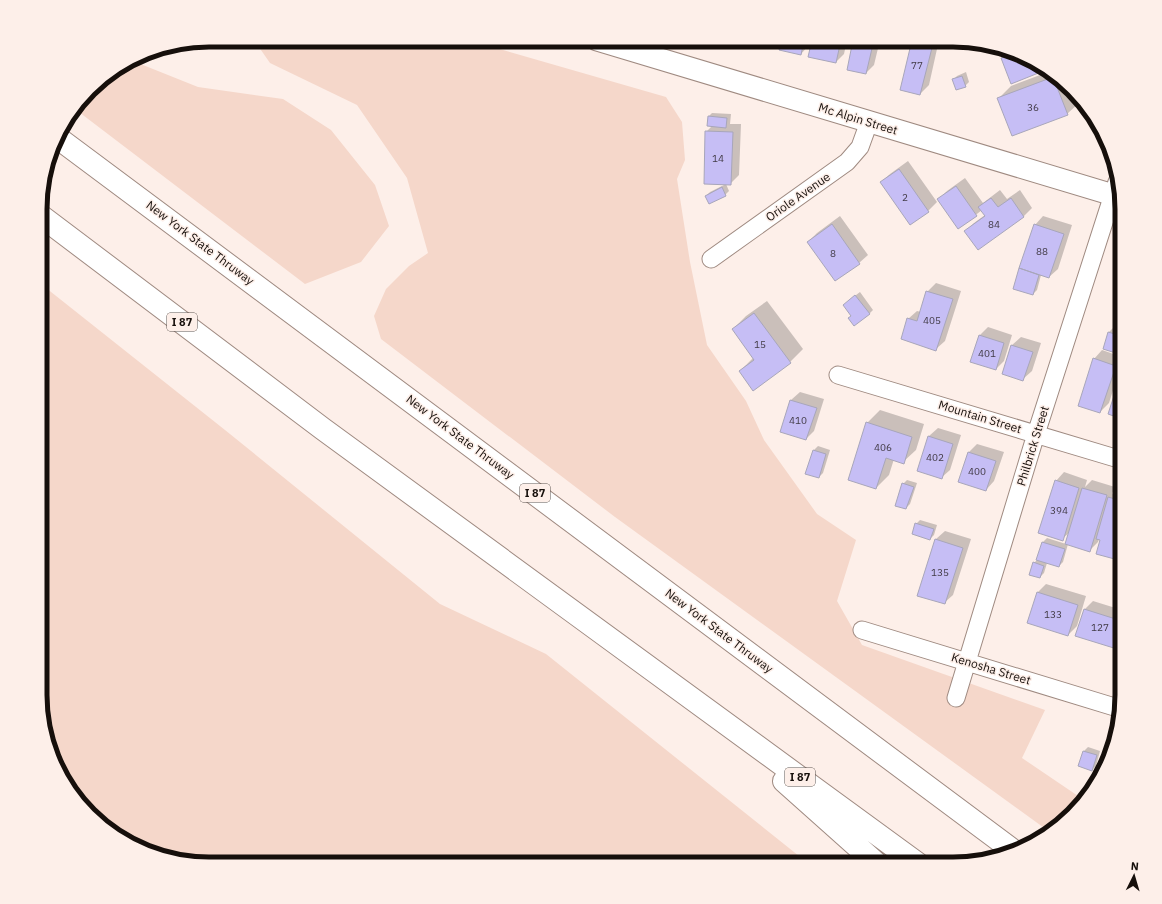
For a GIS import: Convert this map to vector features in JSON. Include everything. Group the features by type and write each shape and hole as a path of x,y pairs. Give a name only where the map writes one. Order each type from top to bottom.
{"highway":[{"name":"New York State Thruway","path":"62,141 1009,847"},
{"name":"I 87","path":"47,221 323,428 908,857"},
{"path":"683,691 869,857"}],"street":[{"name":"Mc Alpin Street","path":"620,47 869,122 1114,191"},
{"name":"Oriole Avenue","path":"711,259 847,162 860,147 869,122"},
{"name":"Philbrick Street","path":"956,698 1036,434 1115,195"},
{"name":"Mountain Street","path":"838,375 1115,458"},
{"name":"Kenosha Street","path":"862,630 1115,707"}],"shaded area":[{"path":"259,47 492,47 666,97 682,122 685,160 677,179 690,262 707,345 746,401 764,440 817,514 856,540 837,601 862,645 1045,710 1022,758 1079,797 1068,810 1045,829 615,517 381,339 374,316 386,289 409,266 428,253 407,178 357,105 270,63"},
{"path":"139,63 198,87 283,99 331,130 375,185 389,226 361,262 305,284 79,112 80,110 94,94 110,80"},
{"path":"47,289 225,430 440,604 546,654 800,857 198,857 177,854 147,845 110,824 94,810 74,785 59,757 48,716"}],"building":[{"path":"780,47 803,47 801,55 779,50"},
{"path":"810,47 839,47 836,63 808,57"},
{"path":"852,47 872,47 866,74 847,70"},
{"path":"910,47 932,47 920,95 900,90"},
{"path":"1006,56 1015,59 1040,72 1011,84 1001,58"},
{"path":"962,76 966,87 956,90 952,79"},
{"path":"1049,78 1055,83 1068,115 1012,136 997,98"},
{"path":"708,116 727,118 726,128 707,126"},
{"path":"705,131 733,132 731,185 704,184"},
{"path":"899,169 929,212 910,225 880,182"},
{"path":"956,186 977,216 958,229 937,199"},
{"path":"722,187 726,196 709,204 705,196"},
{"path":"991,198 998,207 1011,198 1024,217 978,250 964,231 985,216 978,207"},
{"path":"832,224 860,264 835,281 807,242"},
{"path":"1034,224 1064,234 1049,278 1019,268"},
{"path":"1019,268 1039,275 1033,295 1013,289"},
{"path":"926,291 953,299 936,351 901,339 907,318 917,321"},
{"path":"855,295 870,314 854,326 848,318 851,316 843,305"},
{"path":"754,313 791,363 753,391 739,371 754,360 732,329"},
{"path":"1108,332 1115,334 1115,353 1103,349"},
{"path":"979,335 1004,343 996,370 970,362"},
{"path":"1011,345 1033,352 1023,381 1002,374"},
{"path":"1093,358 1115,366 1100,413 1078,406"},
{"path":"1115,392 1115,416 1108,414"},
{"path":"790,400 817,408 806,440 780,432"},
{"path":"866,422 912,437 904,464 886,458 876,489 848,480"},
{"path":"928,436 953,444 942,479 917,471"},
{"path":"813,450 826,454 819,478 805,474"},
{"path":"968,452 996,461 986,491 958,482"},
{"path":"1055,480 1079,488 1063,541 1038,533"},
{"path":"902,483 914,487 906,509 895,506"},
{"path":"1082,488 1107,495 1090,552 1065,544"},
{"path":"1108,497 1115,499 1115,559 1096,554 1100,540 1096,539"},
{"path":"915,523 934,529 930,540 912,534"},
{"path":"935,539 963,548 945,604 917,596"},
{"path":"1042,542 1065,549 1059,567 1036,560"},
{"path":"1033,562 1044,566 1040,578 1029,575"},
{"path":"1037,592 1078,605 1068,636 1027,623"},
{"path":"1084,609 1115,619 1115,648 1075,636"},
{"path":"1083,751 1097,755 1092,771 1078,766"}]}
